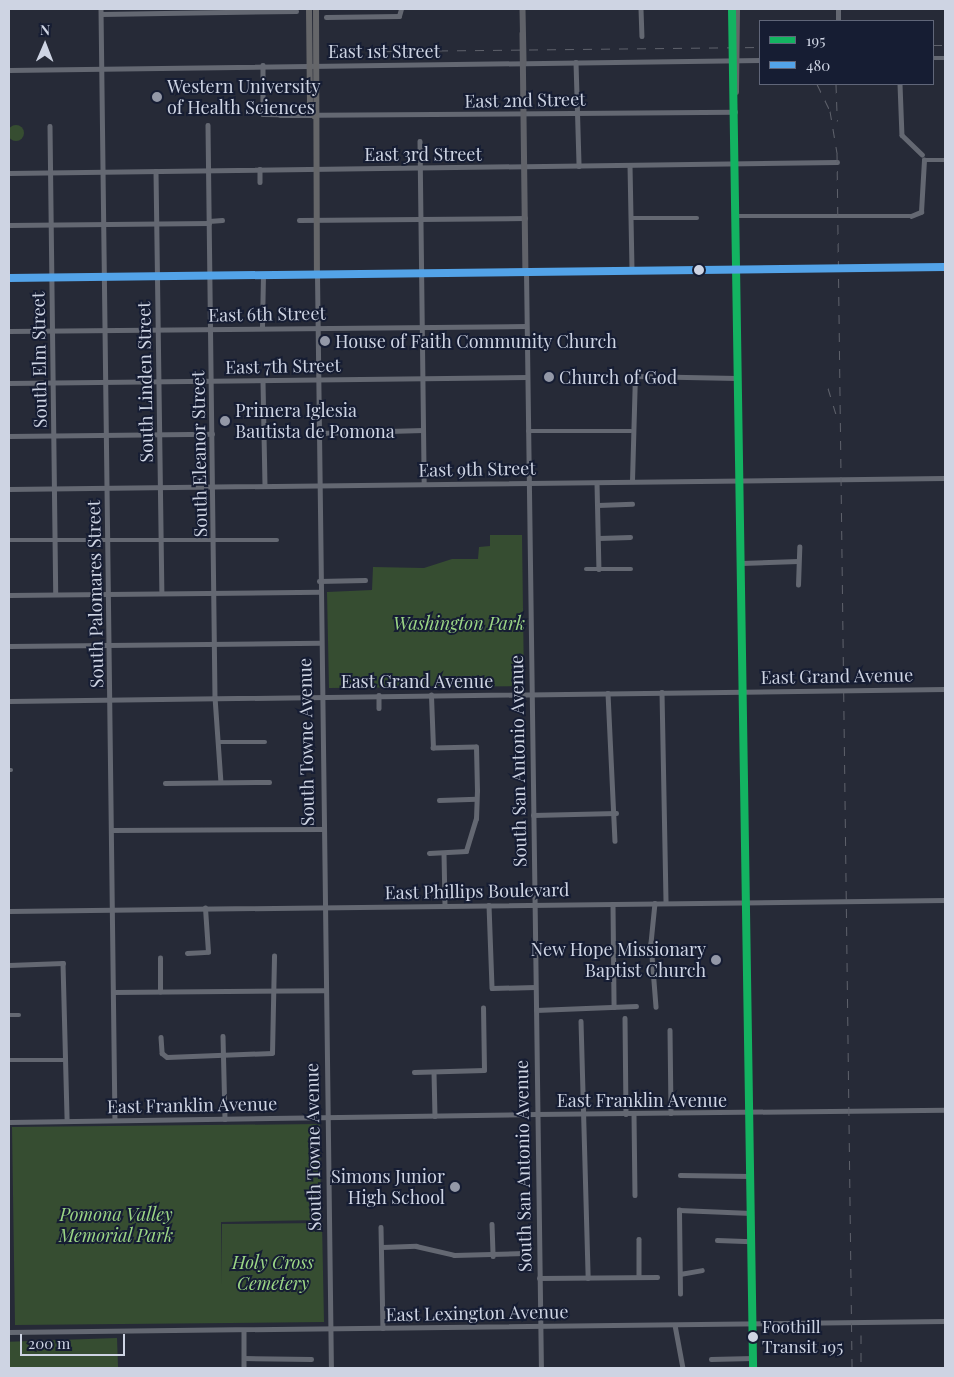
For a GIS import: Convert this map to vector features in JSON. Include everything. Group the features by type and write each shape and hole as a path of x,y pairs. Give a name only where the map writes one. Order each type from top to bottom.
{"main road":[{"path":"309,9 310,109 314,116"},
{"path":"314,116 316,9"},
{"name":"South San Antonio Avenue","path":"523,9 526,271"},
{"path":"732,9 733,83 735,96"},
{"path":"737,9 734,164 753,1368"},
{"name":"South Towne Avenue","path":"314,116 317,275"},
{"path":"9,278 945,267"}],"street":[{"path":"366,9 366,16"},
{"path":"326,17 399,16 401,9"},
{"path":"641,9 642,36"},
{"path":"101,12 296,10"},
{"name":"South Palomares Street","path":"101,12 115,1120"},
{"name":"East 1st Street","path":"9,70 759,60"},
{"path":"576,62 579,166"},
{"name":"East 2nd Street","path":"263,66 263,114 314,116 735,112"},
{"path":"900,85 902,135 922,154"},
{"name":"South Eleanor Street","path":"208,125 215,697 221,782"},
{"name":"South Elm Street","path":"50,126 56,594"},
{"path":"420,141 424,484"},
{"path":"736,216 911,216 921,212 924,160 945,160"},
{"name":"East 3rd Street","path":"9,173 837,162"},
{"path":"630,165 632,270"},
{"path":"260,169 260,182"},
{"name":"South Linden Street","path":"156,170 162,593"},
{"path":"299,220 525,218"},
{"path":"631,218 697,218"},
{"path":"9,225 156,224 222,220"},
{"name":"South San Antonio Avenue","path":"526,271 536,1114 541,1368"},
{"path":"262,275 262,327"},
{"name":"South Towne Avenue","path":"317,275 320,696 331,1368"},
{"name":"East 6th Street","path":"9,331 262,327 526,326"},
{"path":"632,481 631,431 635,427 635,376 738,378"},
{"name":"East 7th Street","path":"9,384 527,377"},
{"path":"263,381 264,486"},
{"path":"318,433 422,430"},
{"path":"528,431 631,431"},
{"path":"9,436 212,434"},
{"name":"East 9th Street","path":"9,489 945,478"},
{"path":"596,482 599,569"},
{"path":"598,505 632,504"},
{"path":"599,538 630,538"},
{"path":"9,540 277,540"},
{"path":"798,585 799,547"},
{"path":"740,563 798,561"},
{"path":"586,569 631,569"},
{"path":"320,581 365,580"},
{"path":"9,595 107,592 320,592"},
{"path":"9,646 320,643"},
{"name":"East Grand Avenue","path":"9,701 945,689"},
{"path":"662,692 666,903"},
{"path":"608,693 616,812 615,841"},
{"path":"379,695 379,708"},
{"path":"429,853 466,852 476,819 476,747 433,748 431,695"},
{"path":"219,742 265,742"},
{"path":"165,783 269,782"},
{"path":"439,800 476,799"},
{"path":"533,814 616,812"},
{"path":"112,830 322,829"},
{"path":"444,853 444,905"},
{"name":"East Phillips Boulevard","path":"9,911 945,900"},
{"path":"655,903 650,943 656,1007"},
{"path":"613,904 614,1007"},
{"path":"489,905 492,988 535,987"},
{"path":"188,954 208,952 205,908"},
{"path":"161,1037 162,1052 167,1057 272,1054 274,956"},
{"path":"160,958 160,992"},
{"path":"9,965 63,963 67,1121"},
{"path":"113,992 324,990"},
{"path":"536,1010 636,1006"},
{"path":"414,1072 484,1070 483,1008"},
{"path":"9,1015 19,1014"},
{"path":"626,1018 626,1114"},
{"path":"581,1021 582,1108 587,1115 588,1278"},
{"path":"670,1030 672,1113"},
{"path":"223,1036 226,1119"},
{"path":"9,1060 65,1060"},
{"path":"434,1072 435,1116"},
{"name":"East Franklin Avenue","path":"9,1122 945,1110"},
{"path":"634,1114 635,1195"},
{"path":"680,1175 750,1176"},
{"path":"680,1294 679,1210 750,1213"},
{"path":"492,1224 493,1256"},
{"path":"381,1227 383,1328"},
{"path":"639,1239 639,1277"},
{"path":"717,1240 751,1241"},
{"path":"382,1247 493,1256 524,1253"},
{"path":"680,1274 702,1270"},
{"path":"539,1278 657,1277"},
{"name":"East Lexington Avenue","path":"9,1332 945,1321"},
{"path":"676,1325 683,1368"},
{"path":"244,1330 244,1368"},
{"path":"244,1358 311,1359"},
{"path":"711,1359 753,1358"}],"green space":[{"path":"16,125 22,127 24,133 22,139 16,141 10,139 8,133 10,127"},
{"name":"Washington Park","path":"490,535 522,535 524,686 329,688 327,592 372,590 373,567 424,568 452,559 478,559 479,547 490,546"},
{"name":"Pomona Valley Memorial Park","path":"320,1124 321,1220 221,1222 222,1285 222,1224 322,1223 324,1322 15,1325 12,1127"},
{"path":"117,1338 118,1368 10,1368 9,1342"}],"railway":[{"path":"934,45 945,45"},
{"path":"385,51 759,47"},
{"path":"817,85 830,111 837,153 852,1368"},
{"path":"836,85 837,121"},
{"path":"828,388 836,414"},
{"path":"861,1335 861,1368"}],"transit line":[{"name":"195","path":"732,9 753,1368"},
{"name":"480","path":"9,278 945,267"}],"place":[{"name":"Western University of Health Sciences","path":"157,97"},
{"name":"House of Faith Community Church","path":"325,341"},
{"name":"Church of God","path":"549,377"},
{"name":"Primera Iglesia Bautista de Pomona","path":"225,421"},
{"name":"New Hope Missionary Baptist Church","path":"716,960"},
{"name":"Simons Junior High School","path":"455,1187"},
{"name":"Foothill Transit 195","path":"753,1337"}],"park label":[{"name":"Holy Cross Cemetery","path":"273,1273"}]}
